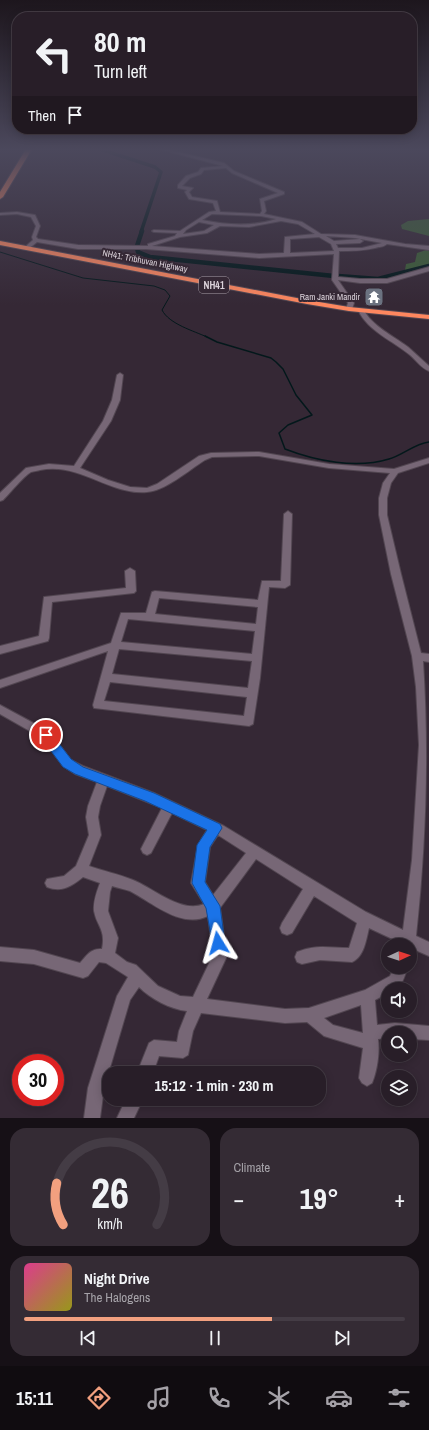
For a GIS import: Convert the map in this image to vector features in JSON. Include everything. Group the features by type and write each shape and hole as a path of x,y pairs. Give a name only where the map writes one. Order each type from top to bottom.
{"highway":[{"name":"NH41: Tribhuvan Highway","path":"0,243 243,291 349,309 429,317"}],"street":[{"path":"210,201 215,202 218,211 216,213"},
{"path":"261,215 264,211 262,201"},
{"path":"0,214 17,213 33,216 38,226 34,237 36,240"},
{"path":"141,247 169,240 211,214 216,213 242,216 261,215 279,220 300,223 320,234 335,248 360,250 372,248 374,246 381,246 386,242"},
{"path":"240,224 242,216"},
{"path":"199,221 218,225 267,224 279,220"},
{"path":"154,231 178,234 205,232 218,225"},
{"path":"287,255 287,238 320,234 346,235 376,241 429,248"},
{"path":"36,240 78,247 141,247 245,256 287,255 376,241"},
{"path":"27,248 36,240"},
{"path":"335,248 336,283 351,303 349,309"},
{"path":"336,278 380,281 429,269"},
{"path":"361,310 369,321 411,352 429,369"},
{"path":"76,469 107,421 116,400 120,375"},
{"path":"0,498 29,470 49,466 76,469 105,482 130,489 146,490 160,486 202,458 210,455 259,454 329,466 395,471 429,460"},
{"path":"395,471 387,483 383,498 383,515 417,656 421,687 425,745 418,860 410,938"},
{"path":"260,628 124,615 98,705 249,721 253,693 265,583 285,585 288,514"},
{"path":"0,650 44,638 47,599 131,591 130,571"},
{"path":"150,617 155,594 263,604"},
{"path":"0,684 115,645 257,658"},
{"path":"417,656 429,658"},
{"path":"106,678 253,693"},
{"path":"0,709 46,735 67,763 79,770 169,806 216,828 365,919 400,938"},
{"path":"52,883 67,882 81,870 95,834 92,817 104,779"},
{"path":"147,849 169,806"},
{"path":"148,1066 154,1048 183,1050 186,1031 196,1006 220,956 213,906 198,883 204,845 216,828"},
{"path":"81,870 131,885 178,911 199,913 213,906 255,851"},
{"path":"108,879 103,892 101,911 111,938 108,956"},
{"path":"287,928 312,887"},
{"path":"302,957 311,953 339,956 352,955 356,950 365,919"},
{"path":"417,945 429,949"},
{"path":"0,954 34,957 83,971 96,955 108,956 138,976 153,991 180,1003 285,1016 310,1015 368,996 395,981 398,974"},
{"path":"92,1118 96,1088 124,996 138,976"},
{"path":"367,1078 370,1038 368,996"},
{"path":"310,1015 329,1031 370,1038 395,1030 429,1033"},
{"path":"125,1118 131,1106"}],"green space":[{"path":"429,219 429,236 402,229 401,225 408,221"},
{"path":"429,249 429,267 413,271 405,270 406,264 415,262 417,253"}],"waterway":[{"path":"141,232 151,201"},
{"path":"137,246 142,231"},
{"path":"137,248 138,252 150,257 334,276"},
{"path":"0,252 83,278 154,286 165,290 170,296 162,310 165,315 176,323 207,337"},
{"path":"338,276 378,279 429,266"},
{"path":"207,337 217,342 271,358 283,369 296,395 312,415 288,425 279,433 285,449 323,460 363,463 389,459 418,445 429,442"}],"place":[{"name":"Ram Janki Mandir","path":"374,297"}],"route":[{"path":"46,735 67,763 79,770 150,797 216,828 204,845 198,883 213,906 218,943"}]}
